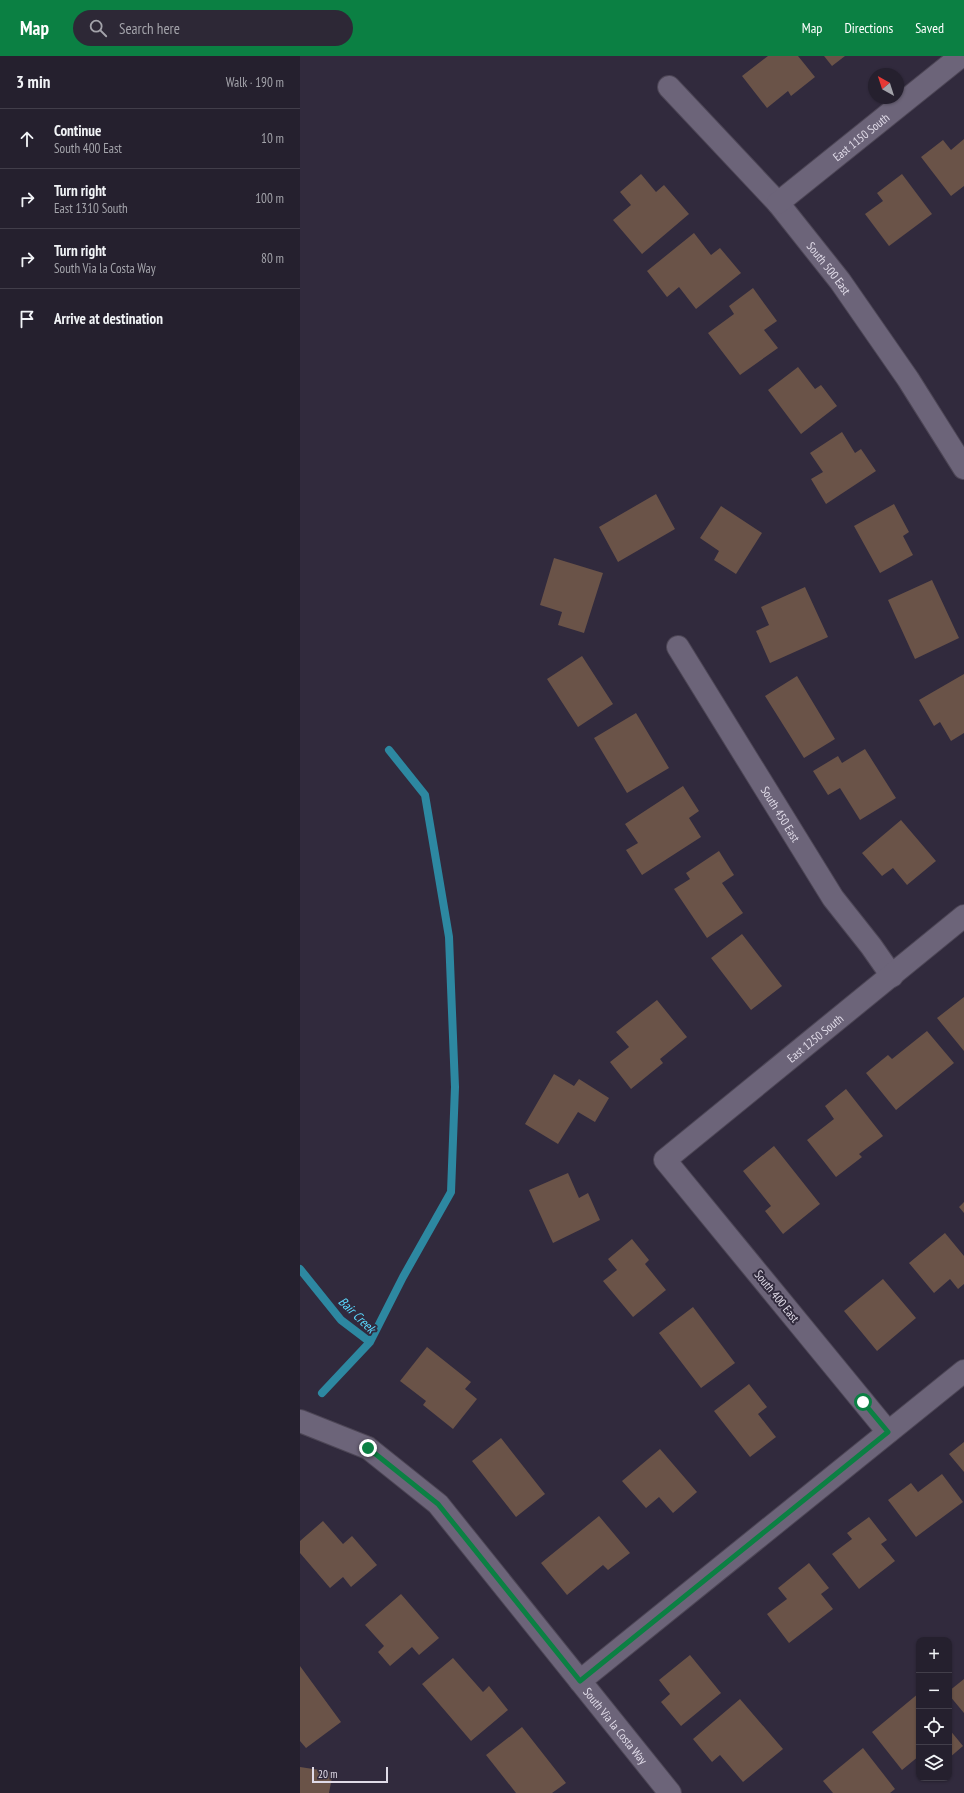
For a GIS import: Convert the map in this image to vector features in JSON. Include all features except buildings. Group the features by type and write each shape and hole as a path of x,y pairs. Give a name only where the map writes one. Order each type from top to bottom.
{"street":[{"name":"East 1150 South","path":"778,203 961,56"},
{"name":"South 500 East","path":"669,87 778,203 849,294 908,379 964,468"},
{"name":"South 450 East","path":"678,647 833,898 871,946 892,976"},
{"name":"East 1250 South","path":"665,1160 964,916"},
{"name":"South 400 East","path":"665,1160 888,1432"},
{"path":"580,1681 964,1371"},
{"name":"South Via la Costa Way","path":"300,1421 368,1448 438,1504 670,1793"}],"waterway":[{"path":"370,1342 403,1277 451,1192 455,1087 449,937 425,795 389,750"},
{"name":"Bair Creek","path":"300,1269 341,1320 370,1342 322,1393"}],"route":[{"path":"368,1448 438,1504 580,1681 888,1432 863,1402"}]}
